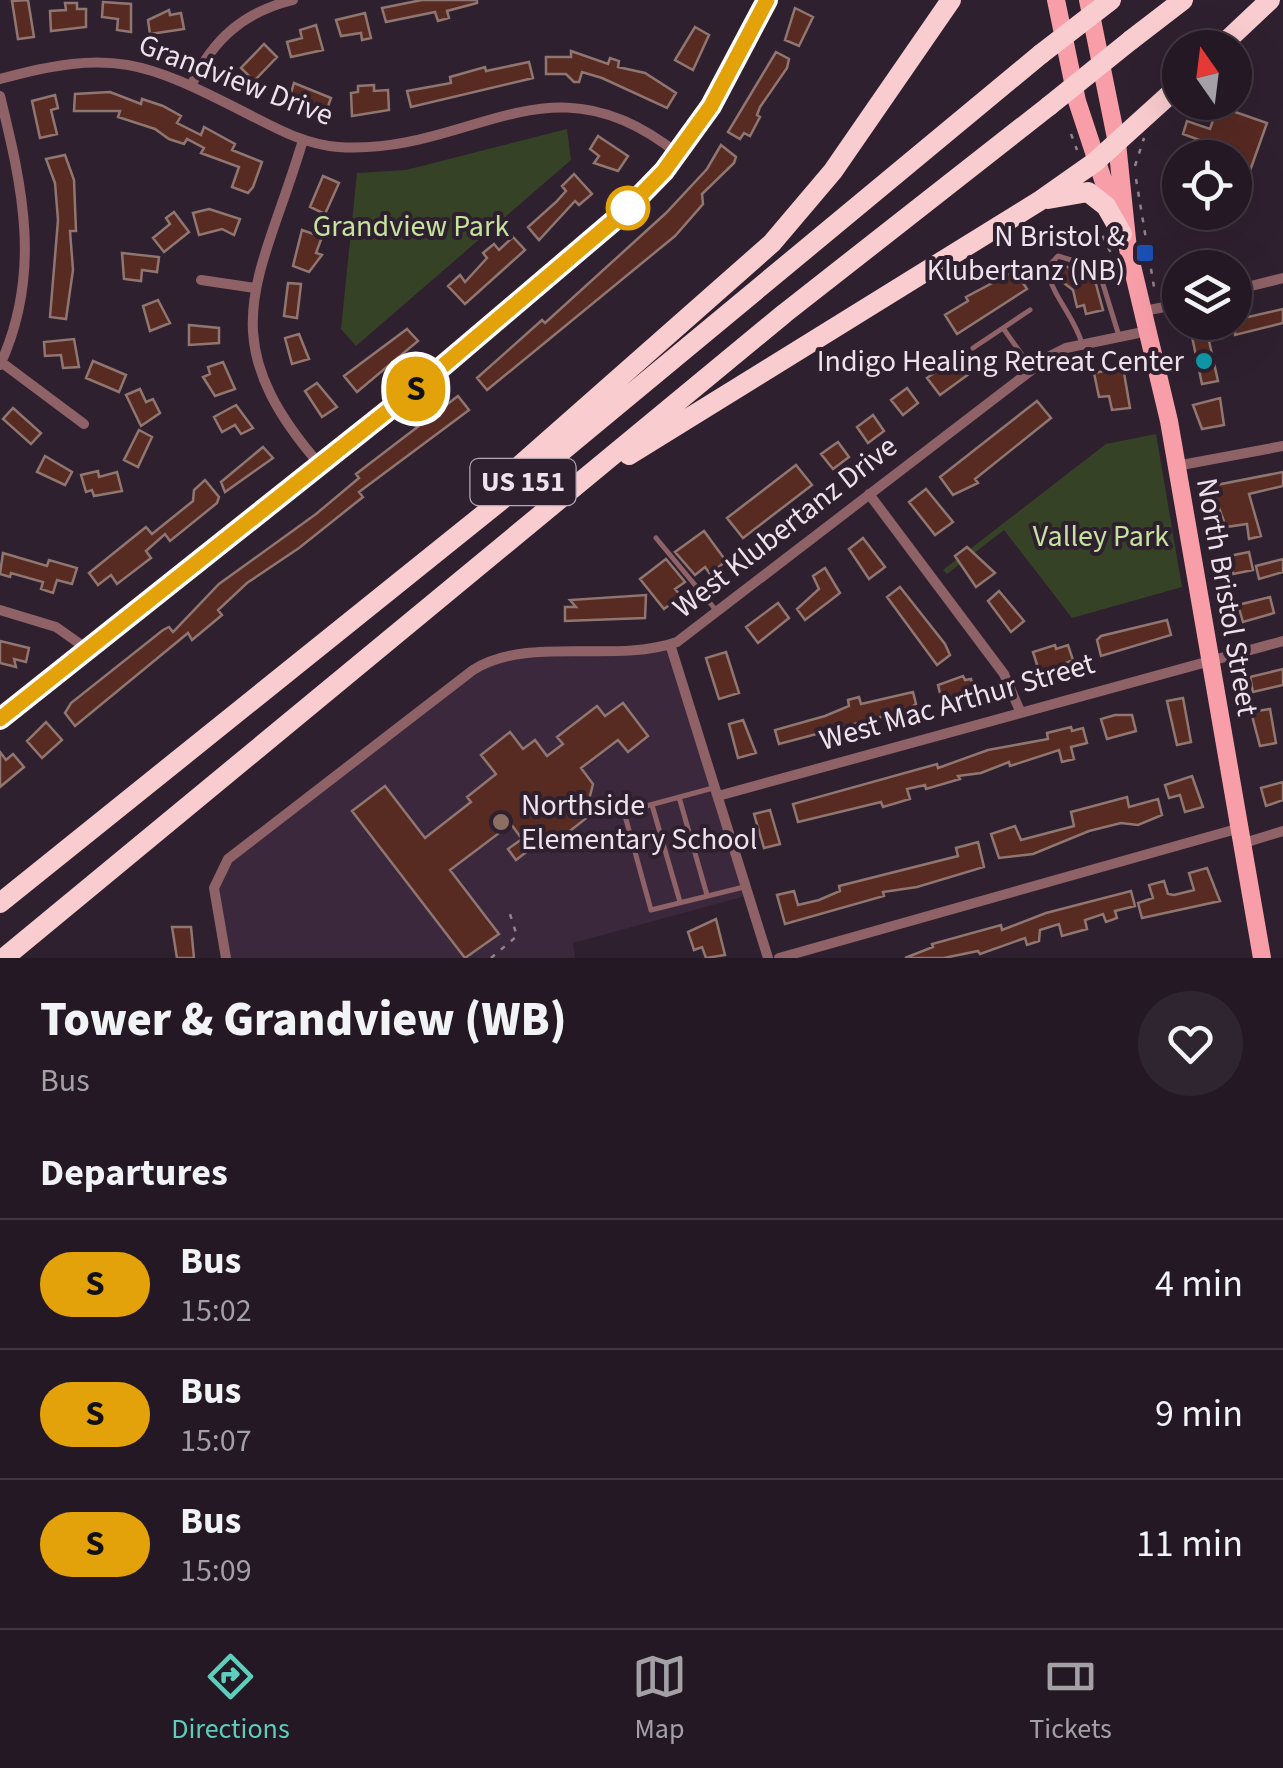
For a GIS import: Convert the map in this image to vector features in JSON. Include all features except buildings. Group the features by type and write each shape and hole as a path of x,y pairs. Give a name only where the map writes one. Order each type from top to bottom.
{"highway":[{"path":"322,644 410,560 709,303 772,243 834,171 951,0"},
{"name":"US 151","path":"0,903 1111,0"},
{"name":"US 151","path":"4,958 785,313 1183,0"},
{"path":"1239,30 1270,0"},
{"path":"460,583 636,450 1041,200 1095,162 1162,102"},
{"path":"1041,200 1088,192 1106,206 1125,242"}],"main road":[{"name":"North Bristol Street","path":"1056,0 1095,162 1125,242 1150,331 1262,958"},
{"name":"North Bristol Street","path":"1088,0 1116,144 1125,242"}],"street":[{"path":"192,84 208,52 224,34 254,14 293,0"},
{"path":"0,719 321,466 624,212 678,154 711,106 766,0"},
{"name":"Grandview Drive","path":"0,78 60,62 102,60 141,66 192,84 303,140 341,147 410,141 562,104 620,116 678,154"},
{"path":"0,96 23,192 28,252 16,324 0,364 84,424"},
{"path":"303,140 260,258 252,325 266,388 288,426 321,466"},
{"path":"1252,286 1283,278"},
{"path":"200,280 254,288"},
{"path":"1144,311 1162,308"},
{"name":"West Klubertanz Drive","path":"226,958 214,888 222,866 484,664 515,655 631,652 670,644 1050,356 1082,344 1150,331"},
{"path":"1176,466 1283,446"},
{"path":"869,494 1004,674 1020,711"},
{"path":"0,610 56,627 90,651"},
{"name":"West Mac Arthur Street","path":"717,792 1283,641"},
{"path":"670,644 768,958"},
{"path":"779,958 1243,836 1283,832"}],"lane":[{"path":"1082,344 1078,328 1048,278 1047,268 1058,256 1098,268 1119,336"},
{"path":"973,348 1030,310"},
{"path":"1003,328 1032,370"},
{"path":"656,538 717,612"},
{"path":"717,792 679,797 624,812 652,910 746,887"},
{"path":"679,797 706,895"},
{"path":"652,805 680,902"}],"path":[{"path":"491,958 517,936 509,911"}],"shaded area":[{"name":"Northside Elementary School","path":"670,644 749,895 573,943 575,958 226,958 218,875 222,866 473,670 503,657"}],"green space":[{"name":"Grandview Park","path":"567,129 571,160 356,346 341,329 357,173 406,170"},
{"name":"Valley Park","path":"1156,434 1182,587 1072,618 1004,530 947,574 943,570 1106,444"}],"bus line":[{"name":"S","path":"0,719 465,349 624,212 664,171 711,106 767,0"}],"place":[{"name":"N Bristol & Klubertanz (NB)","path":"1145,253"},
{"name":"Indigo Healing Retreat Center","path":"1204,361"},
{"name":"Northside Elementary School","path":"501,822"}]}
